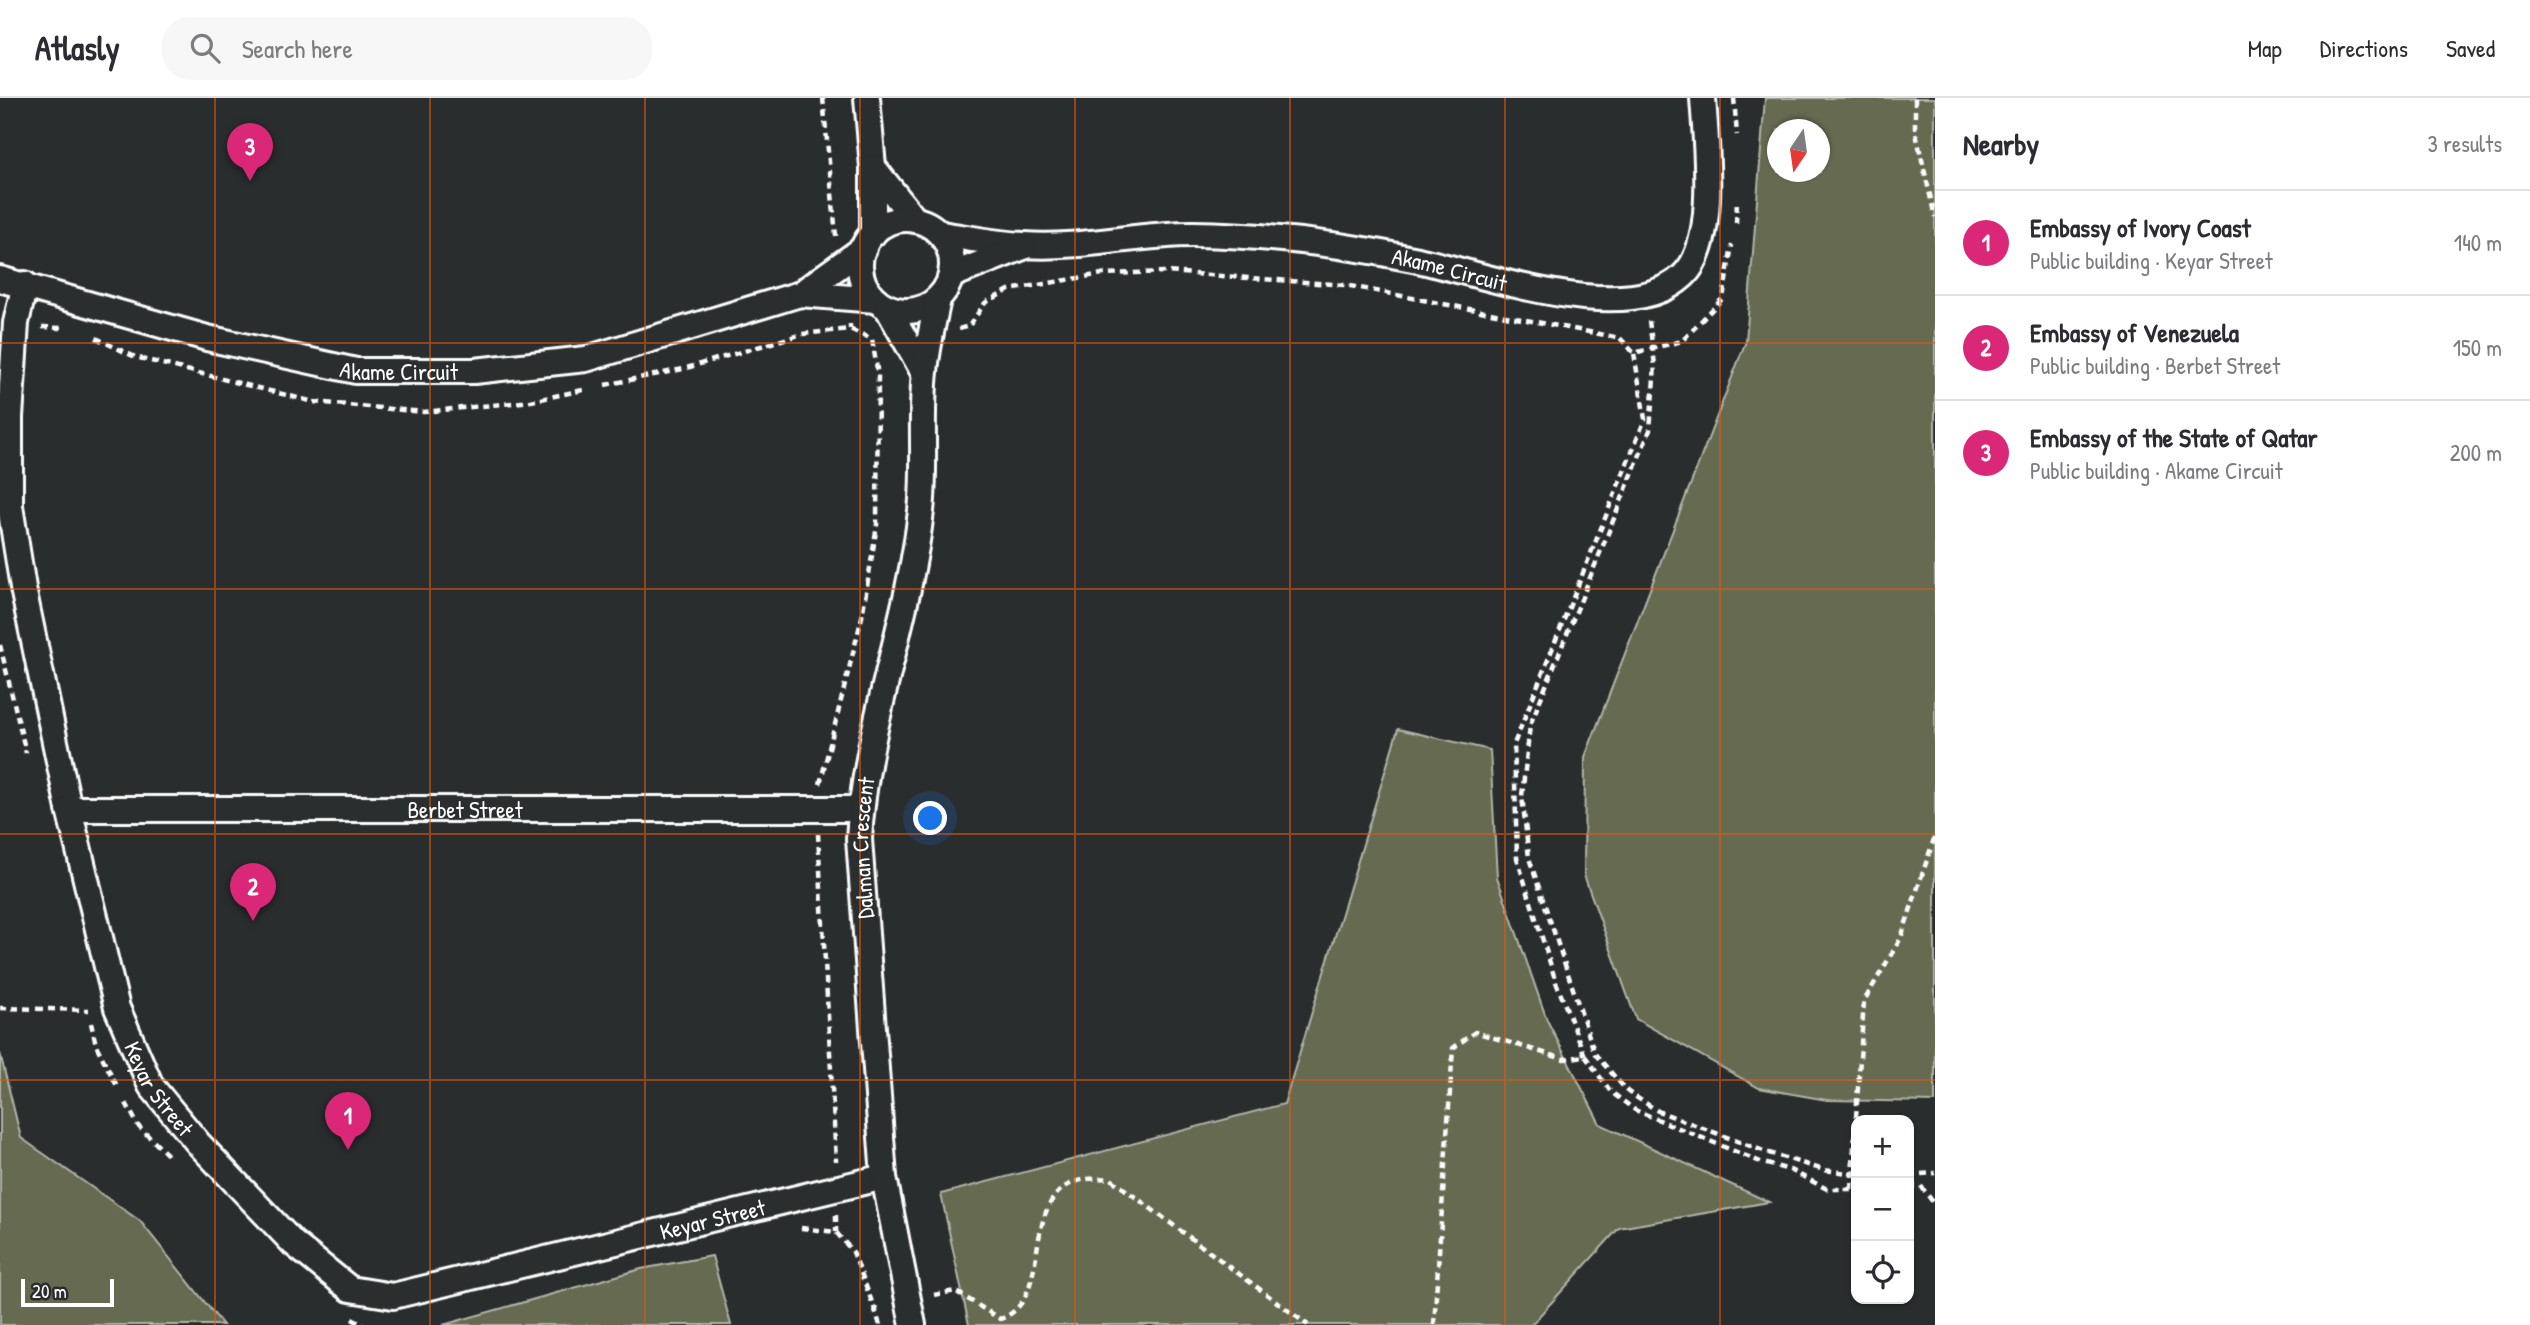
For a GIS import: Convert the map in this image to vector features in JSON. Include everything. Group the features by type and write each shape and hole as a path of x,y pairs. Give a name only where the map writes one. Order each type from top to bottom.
{"street":[{"path":"867,98 873,167 868,241 861,276 925,373"},
{"name":"Akame Circuit","path":"941,234 1026,246 1192,234 1293,239 1413,259 1556,293 1605,299 1646,296 1657,294 1684,276 1699,255 1706,232 1703,98"},
{"path":"873,167 915,220 941,234 953,261 952,275 937,299 914,311 881,303"},
{"path":"868,241 885,224 915,220"},
{"name":"Akame Circuit","path":"0,279 207,338 356,371 474,371 586,359 800,294 868,241"},
{"name":"Akame Circuit","path":"952,275 1026,246"},
{"name":"Keyar Street","path":"25,284 14,350 10,506 23,588 69,809 117,1007 151,1086 198,1143 293,1243 350,1289 393,1296 884,1177"},
{"name":"Akame Circuit","path":"800,294 881,303"},
{"name":"Dalman Crescent","path":"910,1314 884,1177 859,839 860,810 889,665 900,631 922,510 925,373 937,299"},
{"name":"Berbet Street","path":"69,809 860,810"}],"path":[{"path":"1734,98 1737,147"},
{"path":"1915,98 1915,129 1935,218"},
{"path":"1634,353 1682,341 1723,298 1738,212 1737,186"},
{"path":"932,333 969,326 985,303 1009,290 1102,274 1167,272 1345,285 1620,338 1634,353 1645,419 1514,744 1517,858 1556,982 1585,1056 1611,1092 1635,1110 1763,1163 1790,1170 1827,1189 1851,1189"},
{"path":"1646,296 1655,365 1650,430 1530,726 1522,796 1529,858 1595,1054 1628,1092 1658,1111 1769,1153 1824,1170 1851,1173"},
{"path":"872,339 903,336"},
{"path":"1857,1115 1864,1001 1900,938 1935,836"},
{"path":"0,1008 117,1007"},
{"path":"1434,1325 1453,1048 1475,1032 1564,1059 1585,1056"},
{"path":"1914,1174 1935,1172"},
{"path":"875,1310 910,1314 955,1292 1000,1319 1014,1314 1024,1301 1049,1203 1064,1186 1086,1177 1111,1179 1308,1325"},
{"path":"1914,1186 1921,1186 1935,1205"},
{"path":"790,1230 804,1227 836,1233 853,1252 880,1325"}],"green space":[{"path":"1765,98 1935,98 1935,1102 1827,1100 1759,1088 1636,1019 1584,875 1585,757 1746,341"},
{"path":"1398,729 1490,750 1497,877 1547,1020 1600,1124 1769,1202 1619,1228 1531,1325 969,1325 941,1194 1284,1104"},
{"path":"0,1053 21,1138 140,1221 223,1325 0,1325"},
{"path":"712,1256 731,1325 443,1325 641,1269"}],"place":[{"name":"Embassy of the State of Qatar","path":"250,181"},
{"name":"Embassy of Venezuela","path":"253,921"},
{"name":"Embassy of Ivory Coast","path":"348,1150"}]}
